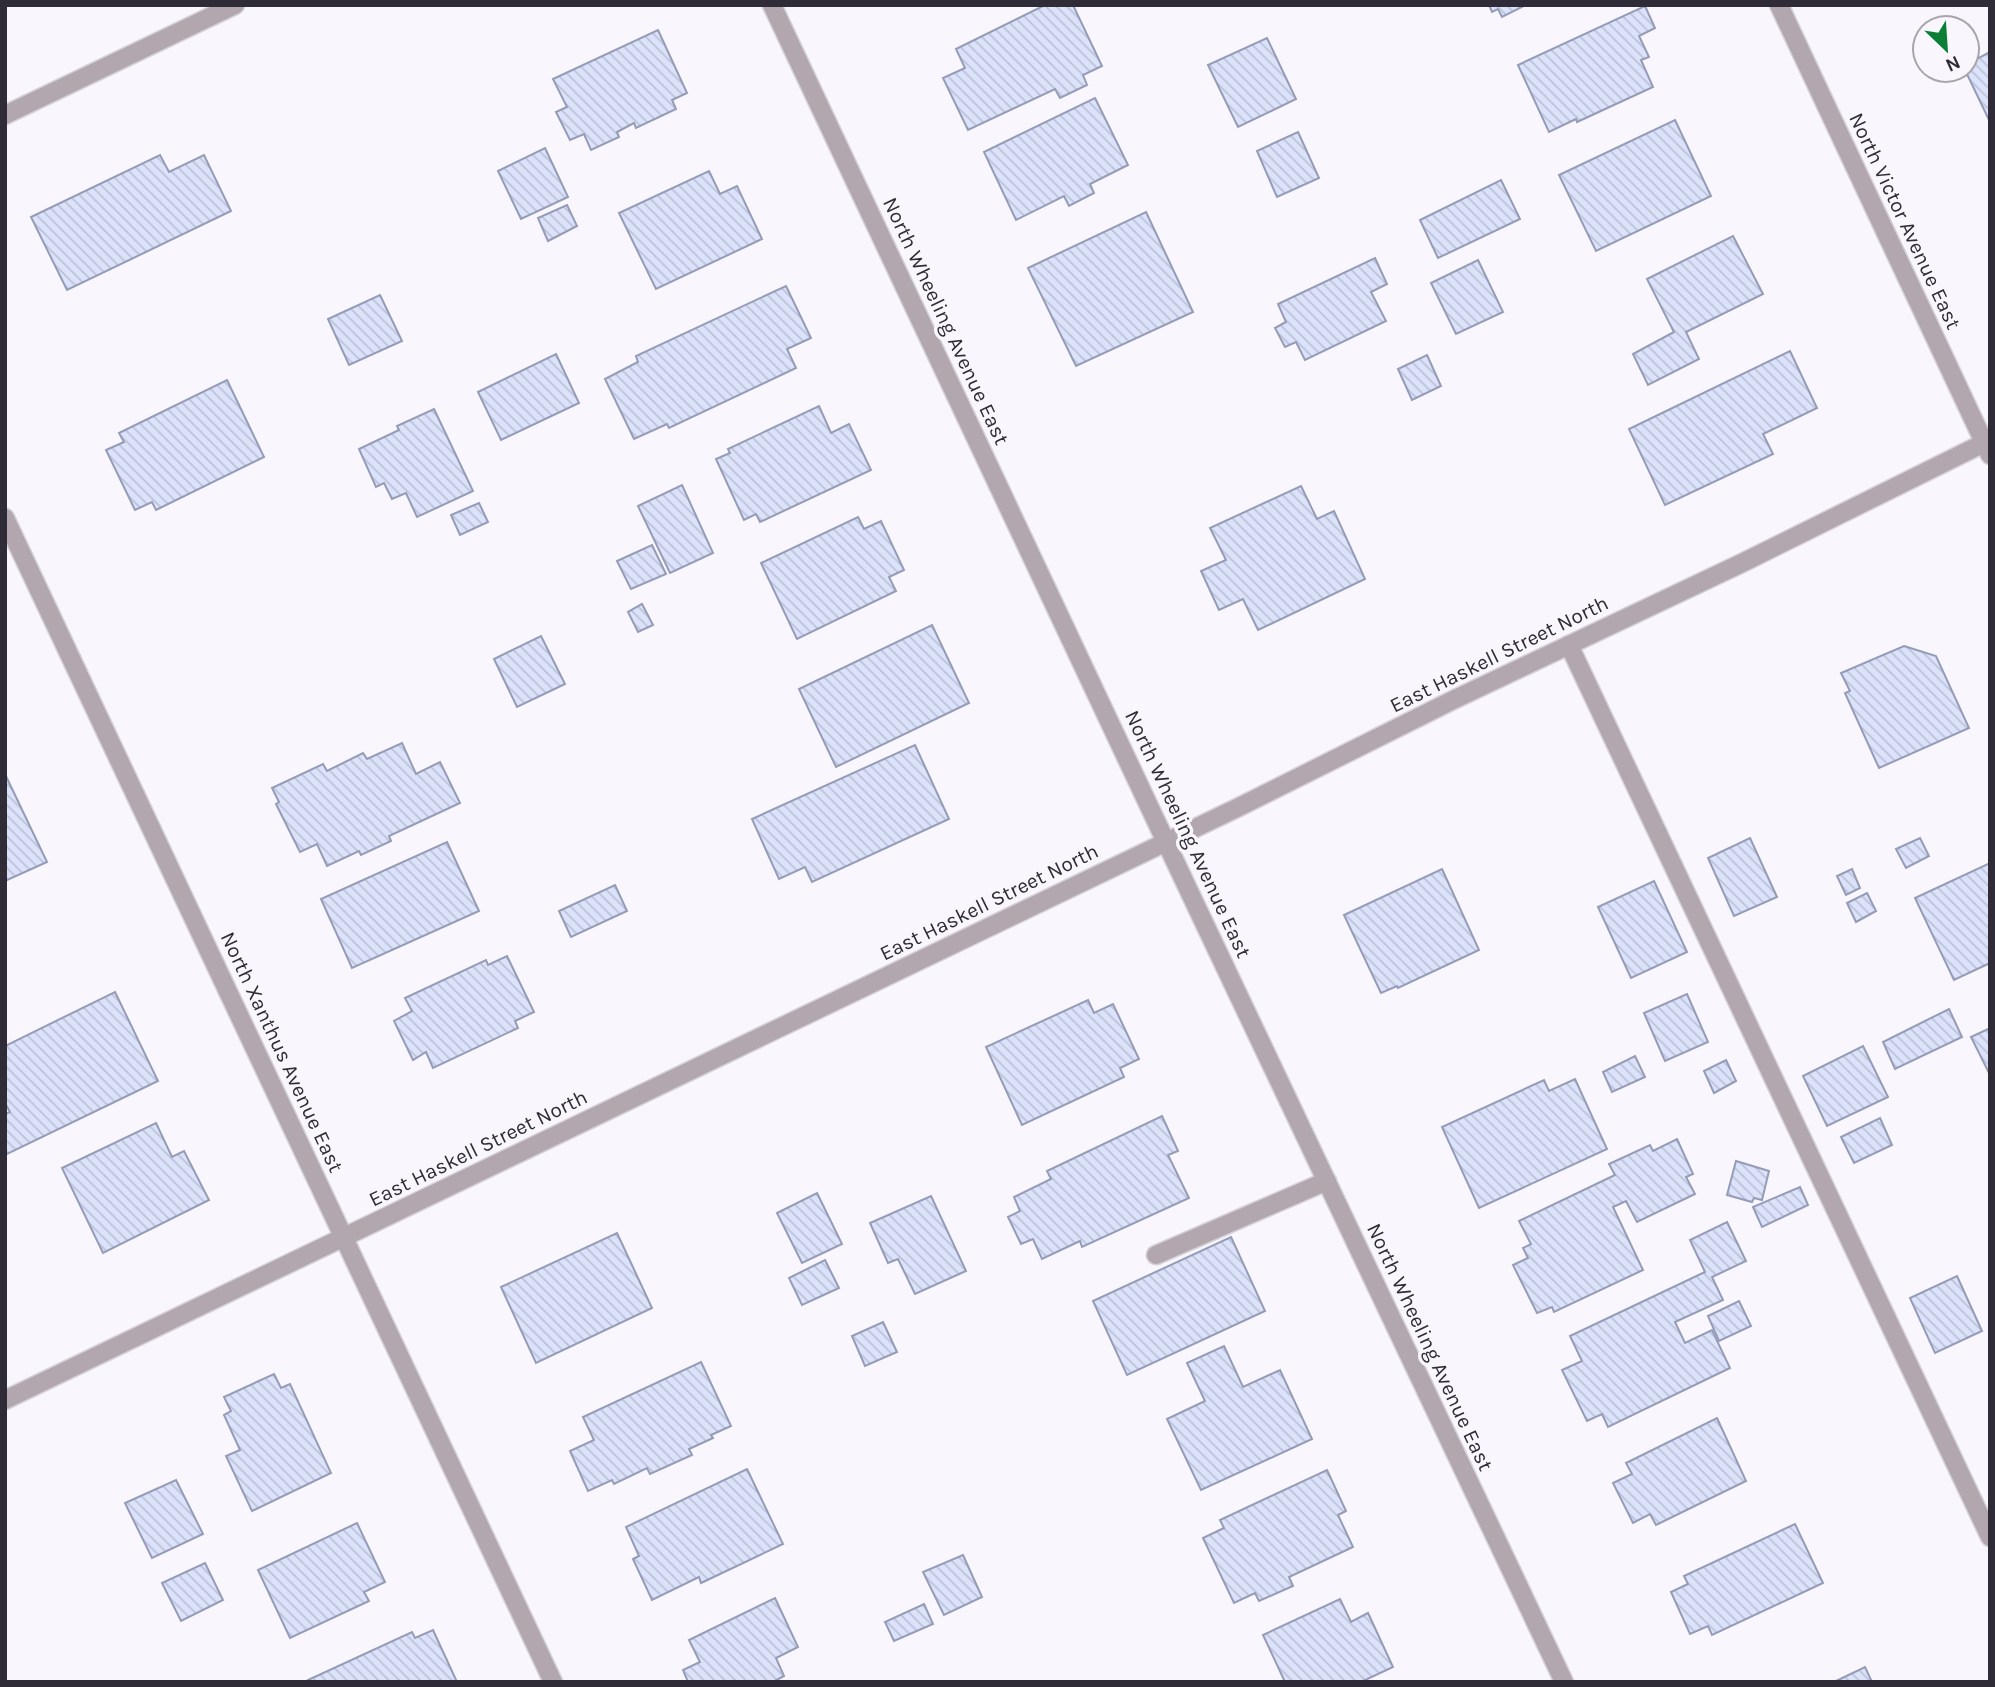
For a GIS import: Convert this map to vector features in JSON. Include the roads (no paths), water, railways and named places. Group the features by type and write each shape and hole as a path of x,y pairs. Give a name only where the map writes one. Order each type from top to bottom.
{"street":[{"path":"5,115 235,5"},
{"name":"North Wheeling Avenue East","path":"772,5 1564,1682"},
{"name":"North Victor Avenue East","path":"1779,5 1988,446"},
{"name":"East Haskell Street North","path":"5,1400 1569,645 1988,446"},
{"name":"North Xanthus Avenue East","path":"5,518 553,1682"},
{"path":"1569,645 1990,1537"},
{"path":"1156,1255 1326,1181"}]}
